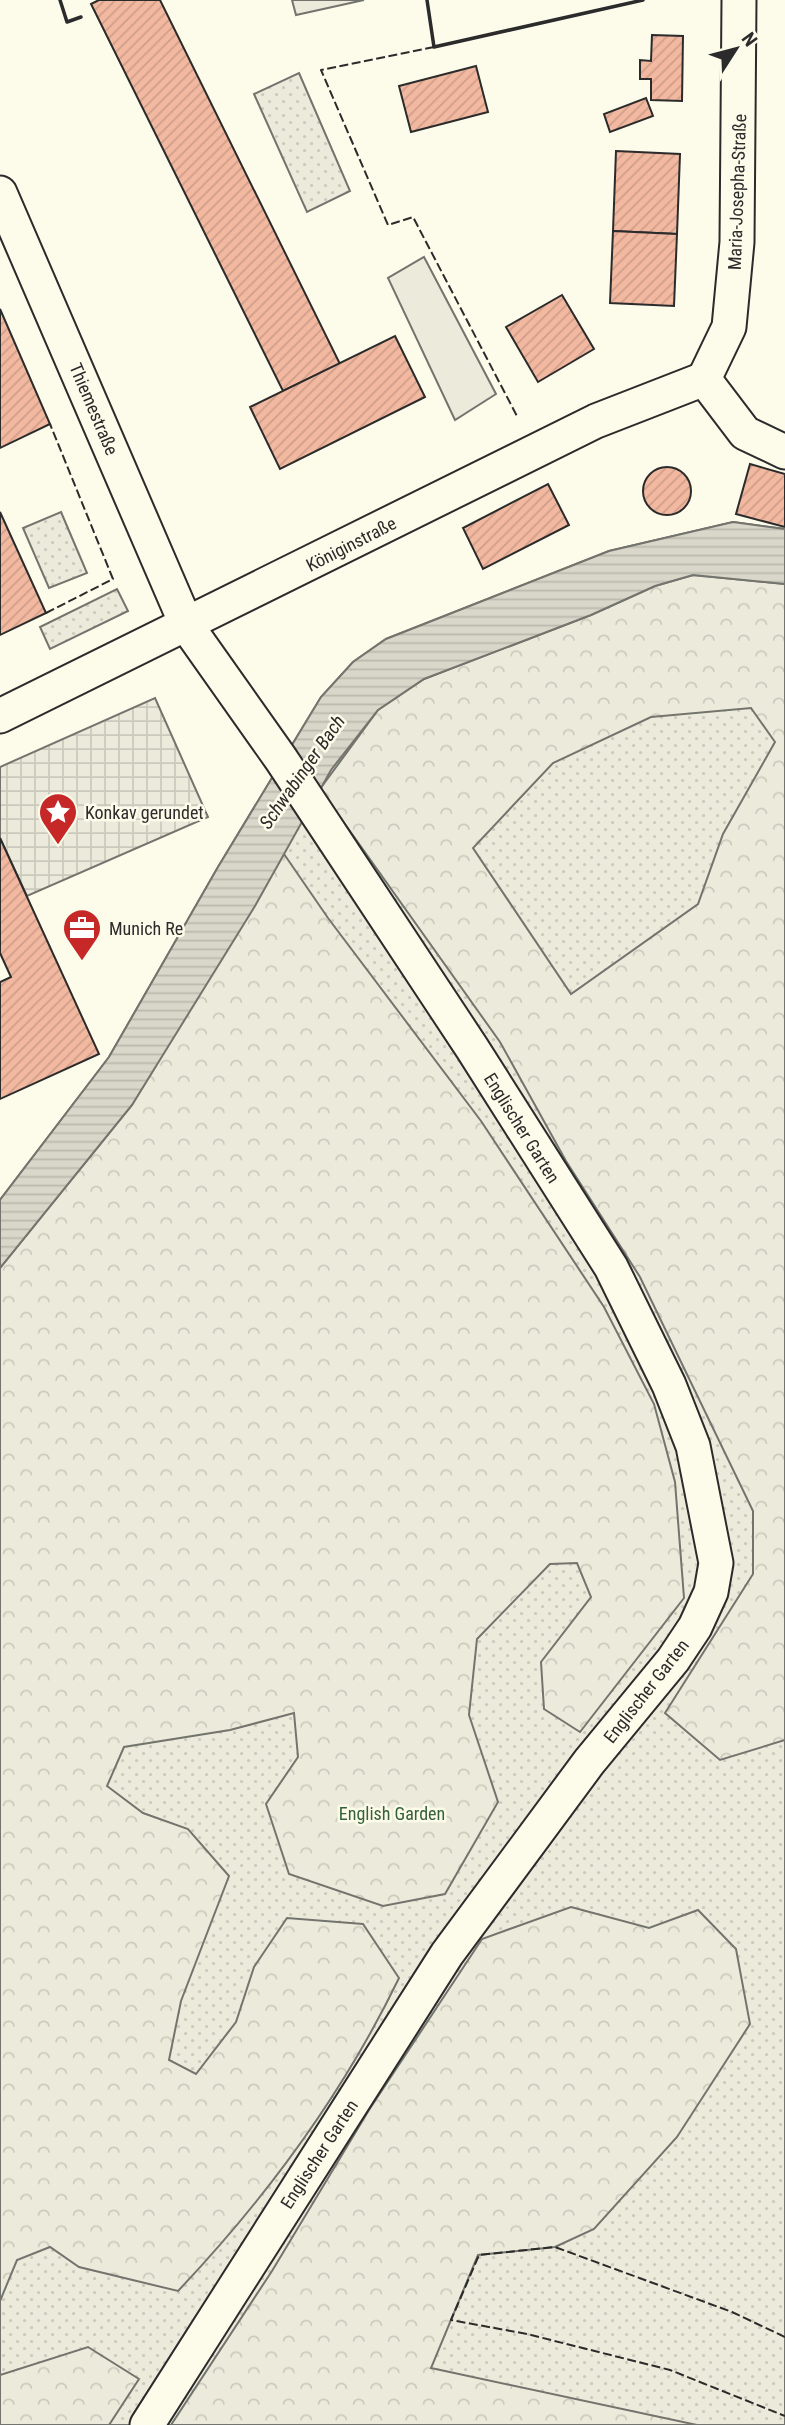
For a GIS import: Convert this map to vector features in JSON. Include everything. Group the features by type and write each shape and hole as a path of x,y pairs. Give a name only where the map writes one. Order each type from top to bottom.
{"street":[{"name":"Maria-Josepha-Straße","path":"704,379 729,327 737,242 739,0"},
{"name":"Thiemestraße","path":"0,194 187,626"},
{"path":"704,379 746,433 785,452"},
{"name":"Königinstraße","path":"0,716 187,626 597,421 704,379"},
{"name":"Englischer Garten","path":"148,2425 447,1954 589,1762 673,1660 695,1627 711,1592 716,1563 692,1446 669,1385 611,1267 472,1048 281,759 187,626"}],"green space":[{"path":"299,73 350,191 307,212 254,94"},
{"path":"61,512 87,573 49,588 23,528"},
{"name":"English Garden","path":"733,522 785,529 785,2425 0,2425 0,1200 109,1057 218,867 321,697 353,662 386,639 609,551"},
{"path":"693,575 785,584 785,1740 720,1760 665,1713 753,1574 753,1511 640,1277 566,1161 500,1042 320,789 378,710 424,679 591,615 655,586","holes":["751,708 775,742 723,834 698,904 571,994 473,848 553,763 651,717"]},
{"path":"117,589 128,611 50,649 40,627"},
{"path":"284,854 328,918 481,1121 604,1307 654,1404 675,1482 684,1598 580,1732 544,1709 541,1662 591,1597 577,1563 550,1564 477,1639 469,1715 498,1802 445,1894 383,1906 289,1874 266,1804 298,1757 294,1713 230,1730 124,1747 107,1786 143,1813 188,1829 229,1876 181,2001 169,2060 196,2074 236,2022 254,1967 287,1918 363,1924 399,1978 353,2063 300,2143 242,2219 178,2291 79,2267 50,2247 17,2260 0,2301 0,1268 132,1105"},
{"path":"571,1907 649,1928 698,1910 736,1949 750,2024 677,2137 594,2229 555,2247 478,2255 431,2368 697,2425 171,2425 272,2271 369,2110 482,1939"},
{"path":"88,2347 139,2379 109,2425 0,2425 0,2375"}],"shaded area":[{"path":"292,0 364,0 296,15"},
{"path":"424,257 496,394 455,420 388,278"},
{"path":"155,698 208,817 27,896 0,838 0,767"}],"water":[{"name":"Schwabinger Bach","path":"733,522 785,529 785,584 693,575 655,586 591,615 424,679 378,710 331,770 255,906 132,1105 0,1268 0,1200 109,1057 218,867 321,697 353,662 386,639 609,551"}],"building":[{"path":"99,0 160,0 340,364 283,391 91,4"},
{"path":"652,35 683,36 682,101 651,100 651,79 640,79 640,60 651,61"},
{"path":"476,66 488,112 411,132 399,86"},
{"path":"646,98 653,116 610,132 604,114"},
{"path":"616,151 680,154 677,234 613,231"},
{"path":"613,231 677,234 674,306 610,303"},
{"path":"562,295 594,349 538,382 506,327"},
{"path":"0,309 50,424 0,448"},
{"path":"395,336 425,397 280,469 250,407"},
{"path":"750,464 785,474 785,527 736,514"},
{"path":"667,467 684,474 691,491 684,508 667,515 650,508 643,491 650,474"},
{"path":"548,484 569,525 483,569 463,528"},
{"path":"0,512 46,613 0,635"},
{"path":"0,838 99,1054 0,1099 0,982 11,977 0,953"}],"fence":[{"path":"434,47 321,70 388,225 413,217 518,418"},
{"path":"46,613 113,579 50,424"},
{"path":"785,2337 732,2312 555,2247 479,2255 451,2320 527,2334 670,2370 785,2416"}],"wall":[{"path":"60,0 67,22 81,17"},
{"path":"427,0 434,47 643,0"}],"place":[{"name":"Konkav gerundet","path":"58,846"},
{"name":"Munich Re","path":"82,962"}]}
